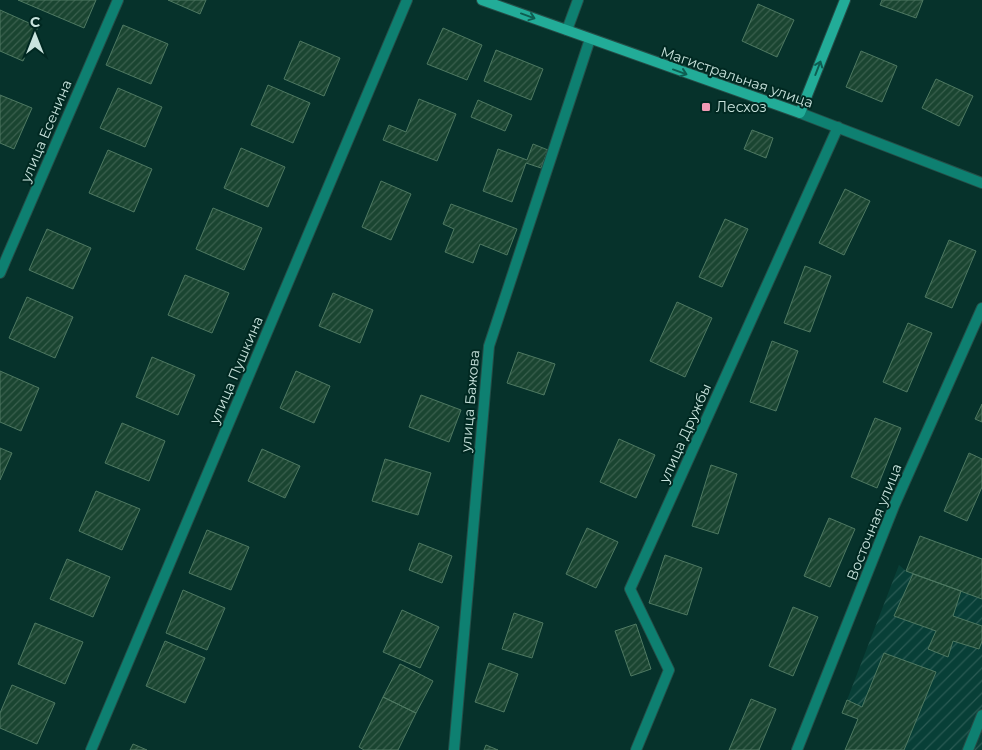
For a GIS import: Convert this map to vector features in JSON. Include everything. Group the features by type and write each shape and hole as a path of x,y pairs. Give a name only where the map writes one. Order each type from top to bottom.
{"street":[{"name":"улица Есенина","path":"0,273 118,0"},
{"name":"улица Пушкина","path":"91,750 406,0"},
{"name":"Магистральная улица","path":"482,0 590,40 800,113 982,183"},
{"path":"567,30 578,0"},
{"path":"800,113 845,0"},
{"name":"улица Бажова","path":"454,750 489,346 590,40"},
{"name":"улица Дружбы","path":"636,750 669,670 630,589 838,127"},
{"name":"Восточная улица","path":"796,750 894,506 982,308"},
{"path":"968,750 982,714"}],"shaded area":[{"path":"920,536 982,559 982,750 845,750 858,719 842,713 899,565 906,571"}],"building":[{"path":"18,0 96,0 84,28"},
{"path":"168,0 206,0 200,14"},
{"path":"882,0 923,0 916,18 880,5"},
{"path":"758,4 794,20 777,57 742,41"},
{"path":"0,10 38,27 23,61 0,51"},
{"path":"123,25 168,44 151,84 106,65"},
{"path":"443,28 482,45 467,80 427,64"},
{"path":"300,41 340,58 324,96 284,79"},
{"path":"496,50 543,69 531,100 484,81"},
{"path":"861,51 897,66 882,102 846,87"},
{"path":"936,79 973,96 959,126 922,108"},
{"path":"268,85 310,103 293,143 251,125"},
{"path":"118,88 162,107 145,147 100,128"},
{"path":"0,95 32,108 14,149 0,143"},
{"path":"419,99 456,114 437,161 383,140 389,125 406,132"},
{"path":"478,100 512,115 505,131 471,117"},
{"path":"752,130 773,138 766,158 744,149"},
{"path":"533,144 548,150 541,168 526,163 512,202 483,191 498,149 527,160"},
{"path":"241,148 285,167 268,207 224,188"},
{"path":"108,150 152,169 134,212 89,193"},
{"path":"381,181 411,194 391,240 362,227"},
{"path":"845,189 870,201 844,255 819,243"},
{"path":"451,204 517,229 507,255 480,244 473,263 445,252 454,229 443,224"},
{"path":"213,208 262,228 244,270 196,249"},
{"path":"725,219 748,229 722,287 699,277"},
{"path":"47,229 91,248 73,289 29,270"},
{"path":"949,240 976,251 952,308 925,297"},
{"path":"805,266 831,276 810,332 784,323"},
{"path":"185,275 229,293 212,333 168,315"},
{"path":"333,293 373,310 360,343 319,326"},
{"path":"27,297 73,317 55,358 9,338"},
{"path":"677,302 712,318 685,377 650,361"},
{"path":"908,323 932,333 907,392 883,382"},
{"path":"772,341 798,351 776,411 750,402"},
{"path":"518,352 555,364 544,395 507,383"},
{"path":"152,357 195,375 178,415 136,397"},
{"path":"0,371 39,388 21,431 0,422"},
{"path":"296,371 330,386 314,423 280,408"},
{"path":"421,395 461,410 449,442 409,427"},
{"path":"982,404 982,422 975,419"},
{"path":"875,418 901,428 877,488 851,477"},
{"path":"122,423 165,441 149,481 105,463"},
{"path":"619,439 655,455 636,498 600,482"},
{"path":"0,448 12,453 0,480"},
{"path":"262,449 300,466 285,498 248,481"},
{"path":"969,453 982,459 982,487 967,521 944,511"},
{"path":"385,459 431,473 418,515 372,501"},
{"path":"711,465 737,474 718,534 692,526"},
{"path":"96,491 140,509 122,550 79,531"},
{"path":"829,518 855,529 830,587 804,576"},
{"path":"587,528 618,542 596,588 566,574"},
{"path":"207,530 249,547 231,590 189,573"},
{"path":"920,536 982,559 982,599 906,571"},
{"path":"419,543 452,556 442,583 409,570"},
{"path":"665,555 702,568 687,615 649,603"},
{"path":"67,559 110,577 93,617 50,599"},
{"path":"913,574 961,591 953,616 982,626 982,641 979,649 953,641 948,657 928,649 936,631 894,616"},
{"path":"183,590 225,608 207,650 166,633"},
{"path":"793,607 818,617 793,676 769,666"},
{"path":"402,610 439,627 420,668 383,652"},
{"path":"514,613 543,623 532,658 502,649"},
{"path":"35,623 83,642 65,684 18,664"},
{"path":"636,624 651,669 631,676 615,631"},
{"path":"165,641 205,658 185,703 146,686"},
{"path":"884,653 936,672 904,750 845,750 858,719 842,713 847,700 862,707"},
{"path":"489,663 518,674 504,712 475,702"},
{"path":"400,664 433,681 416,713 383,697"},
{"path":"12,685 55,703 37,744 0,728 0,713"},
{"path":"383,697 416,713 398,750 364,750 359,747"},
{"path":"751,699 776,709 759,750 729,750"},
{"path":"133,744 147,750 130,750"},
{"path":"486,745 498,750 484,750"}],"place":[{"name":"Лесхоз","path":"706,107"}]}
